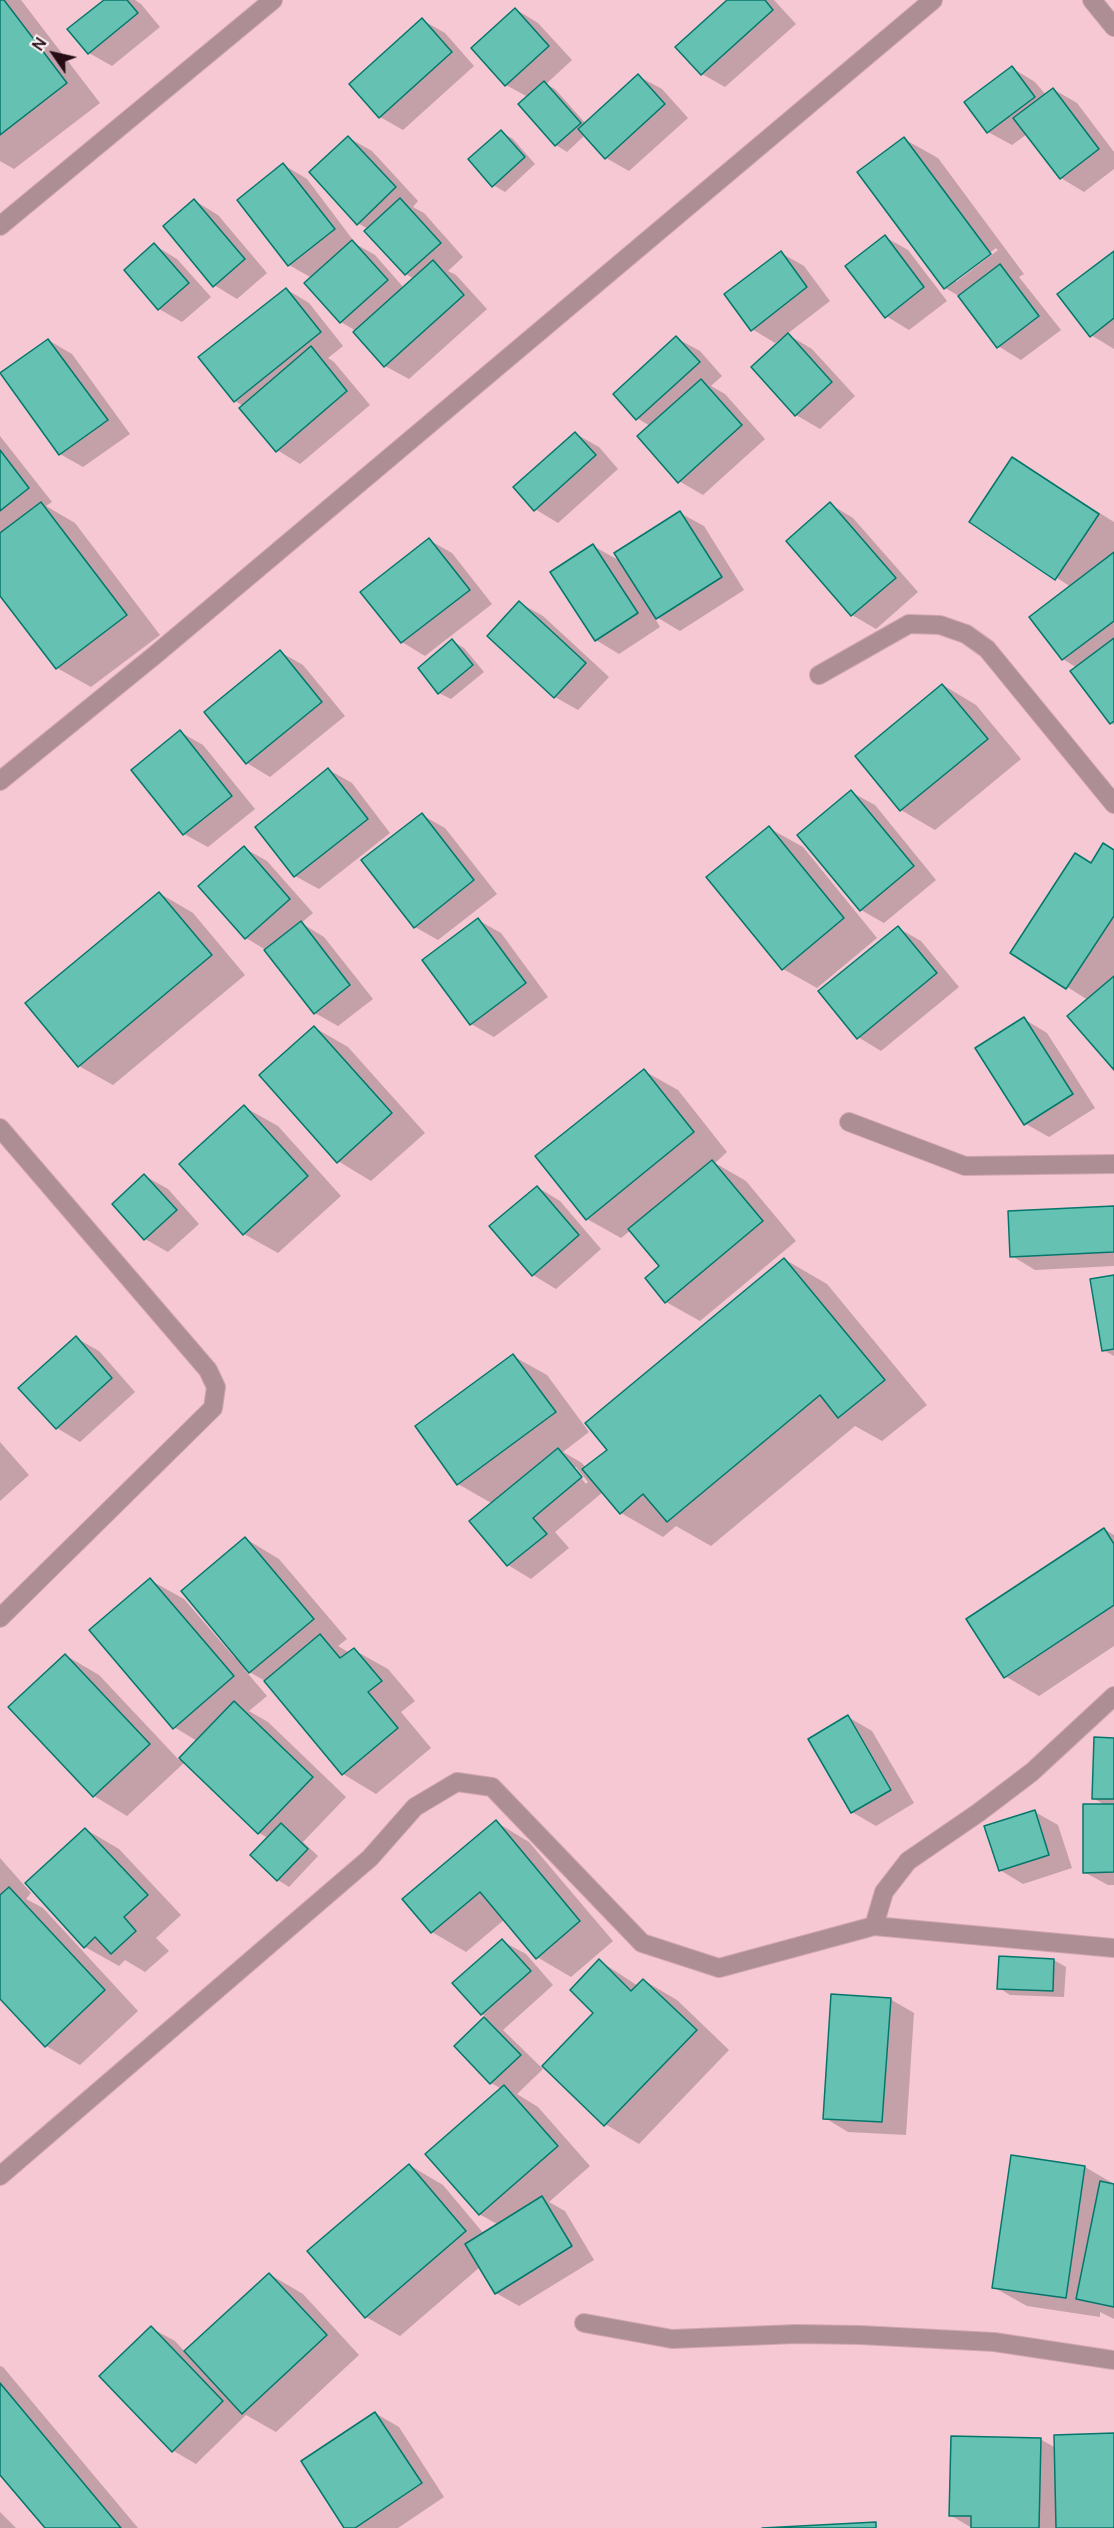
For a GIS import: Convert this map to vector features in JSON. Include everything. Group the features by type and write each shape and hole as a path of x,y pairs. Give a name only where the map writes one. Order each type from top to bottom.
{"street":[{"path":"0,226 273,0"},
{"path":"0,781 164,647 933,0"},
{"path":"1092,0 1114,27"},
{"path":"819,675 909,624 940,625 966,634 987,649 1114,804"},
{"path":"849,1122 965,1166 1114,1164"},
{"path":"0,1128 208,1370 216,1387 213,1408 0,1618"},
{"path":"874,1926 884,1892 908,1861 978,1813 1032,1772 1114,1696"},
{"path":"0,2176 370,1858 415,1807 457,1782 492,1787 642,1943 719,1968 874,1926 1114,1948"},
{"path":"584,2323 672,2339 796,2334 860,2335 994,2342 1114,2360"}],"building":[{"path":"0,0 4,0 67,83 0,135"},
{"path":"104,0 127,0 138,13 88,54 67,29"},
{"path":"727,0 765,0 773,10 701,75 675,47"},
{"path":"515,8 549,46 505,86 471,48"},
{"path":"422,18 452,52 379,118 349,84"},
{"path":"1012,66 1035,97 987,133 964,102"},
{"path":"638,74 665,104 605,159 578,129"},
{"path":"544,81 581,123 555,146 518,104"},
{"path":"1053,88 1099,149 1060,179 1013,118"},
{"path":"501,130 525,157 492,187 468,159"},
{"path":"348,136 396,187 357,225 309,172"},
{"path":"904,137 991,254 944,289 857,172"},
{"path":"283,163 335,229 288,266 237,200"},
{"path":"400,198 441,243 405,275 364,231"},
{"path":"194,199 245,259 213,287 163,226"},
{"path":"885,235 924,287 885,318 845,266"},
{"path":"352,240 388,280 340,323 304,283"},
{"path":"154,243 189,283 158,310 124,270"},
{"path":"781,251 807,287 751,331 724,294"},
{"path":"1114,251 1114,318 1090,337 1057,294"},
{"path":"433,260 464,295 384,367 353,332"},
{"path":"1000,264 1039,316 997,348 958,296"},
{"path":"286,288 321,332 234,402 198,357"},
{"path":"788,333 832,382 795,416 751,367"},
{"path":"676,336 700,362 636,420 613,394"},
{"path":"48,339 108,420 59,455 0,373"},
{"path":"311,346 347,391 276,452 239,408"},
{"path":"701,379 742,425 678,483 637,436"},
{"path":"575,432 596,455 534,511 513,487"},
{"path":"0,450 29,488 0,511"},
{"path":"1012,457 1099,514 1055,580 969,522"},
{"path":"41,502 127,615 56,669 0,596 0,533"},
{"path":"830,502 896,578 851,616 786,541"},
{"path":"680,511 722,577 656,619 614,553"},
{"path":"429,538 470,590 401,643 360,592"},
{"path":"593,544 638,613 595,641 550,572"},
{"path":"1114,552 1114,621 1062,660 1029,617"},
{"path":"519,601 586,663 554,698 487,636"},
{"path":"1114,638 1114,721 1110,724 1070,671"},
{"path":"452,639 473,665 438,694 418,668"},
{"path":"280,650 322,702 246,764 204,712"},
{"path":"942,684 988,739 900,811 855,756"},
{"path":"180,730 232,796 183,835 131,770"},
{"path":"328,768 368,819 294,877 255,827"},
{"path":"851,790 914,866 860,911 797,835"},
{"path":"422,813 474,880 414,928 361,860"},
{"path":"769,826 844,918 782,970 706,877"},
{"path":"1103,843 1114,850 1114,916 1066,989 1010,953 1075,853 1091,863"},
{"path":"244,846 290,899 245,939 198,886"},
{"path":"159,892 212,955 78,1067 25,1003"},
{"path":"478,918 526,983 470,1025 422,960"},
{"path":"301,921 350,985 314,1014 264,950"},
{"path":"898,926 937,973 857,1039 818,991"},
{"path":"1114,976 1114,1070 1067,1016"},
{"path":"1024,1017 1073,1094 1024,1125 975,1048"},
{"path":"314,1026 392,1113 337,1163 259,1075"},
{"path":"644,1069 694,1132 586,1220 535,1156"},
{"path":"244,1105 308,1176 243,1235 179,1164"},
{"path":"712,1160 763,1221 665,1303 645,1278 659,1266 628,1229"},
{"path":"144,1174 177,1210 144,1240 112,1204"},
{"path":"537,1186 579,1235 532,1276 489,1226"},
{"path":"1114,1206 1114,1252 1010,1257 1008,1211"},
{"path":"784,1258 885,1380 838,1418 820,1395 667,1522 643,1494 620,1514 582,1469 607,1450 585,1423"},
{"path":"1114,1275 1114,1349 1102,1351 1090,1279"},
{"path":"76,1336 112,1378 56,1429 18,1388"},
{"path":"513,1354 556,1412 457,1485 415,1426"},
{"path":"558,1448 582,1477 533,1518 547,1534 507,1566 469,1521"},
{"path":"1104,1528 1114,1544 1114,1605 1004,1678 966,1619"},
{"path":"245,1537 314,1619 249,1673 181,1591"},
{"path":"150,1578 234,1676 173,1729 89,1630"},
{"path":"320,1634 340,1658 354,1648 382,1681 368,1692 398,1728 342,1775 264,1681"},
{"path":"65,1654 150,1744 93,1797 8,1707"},
{"path":"234,1701 313,1777 258,1834 179,1758"},
{"path":"848,1715 891,1790 851,1813 808,1739"},
{"path":"1094,1737 1114,1738 1114,1799 1092,1799"},
{"path":"1083,1804 1114,1804 1114,1872 1083,1873"},
{"path":"1035,1810 1049,1855 999,1871 984,1826"},
{"path":"496,1820 580,1921 536,1959 480,1892 431,1933 402,1899"},
{"path":"281,1823 308,1849 277,1881 250,1855"},
{"path":"85,1828 148,1895 124,1917 136,1931 111,1954 95,1937 84,1948 25,1883"},
{"path":"9,1887 105,1990 45,2047 0,1999 0,1895"},
{"path":"502,1939 531,1971 481,2015 452,1983"},
{"path":"999,1956 1054,1959 1053,1991 997,1989"},
{"path":"599,1959 631,1991 643,1979 697,2030 604,2126 542,2066 593,2013 570,1990"},
{"path":"831,1994 891,1998 882,2122 823,2119"},
{"path":"484,2017 521,2055 490,2084 454,2046"},
{"path":"504,2085 558,2146 479,2215 425,2154"},
{"path":"1011,2155 1085,2166 1066,2298 992,2288"},
{"path":"409,2164 466,2231 365,2318 307,2251"},
{"path":"1100,2181 1114,2184 1114,2307 1076,2299"},
{"path":"542,2196 572,2246 495,2294 465,2244"},
{"path":"269,2273 327,2335 242,2414 184,2351"},
{"path":"151,2326 223,2401 172,2452 99,2376"},
{"path":"0,2383 121,2528 45,2528 0,2475"},
{"path":"375,2412 422,2483 355,2528 344,2528 301,2461"},
{"path":"1114,2433 1114,2528 1056,2528 1054,2435"},
{"path":"951,2436 1041,2438 1039,2528 971,2528 971,2516 949,2516"},
{"path":"876,2522 876,2528 762,2528"}]}
